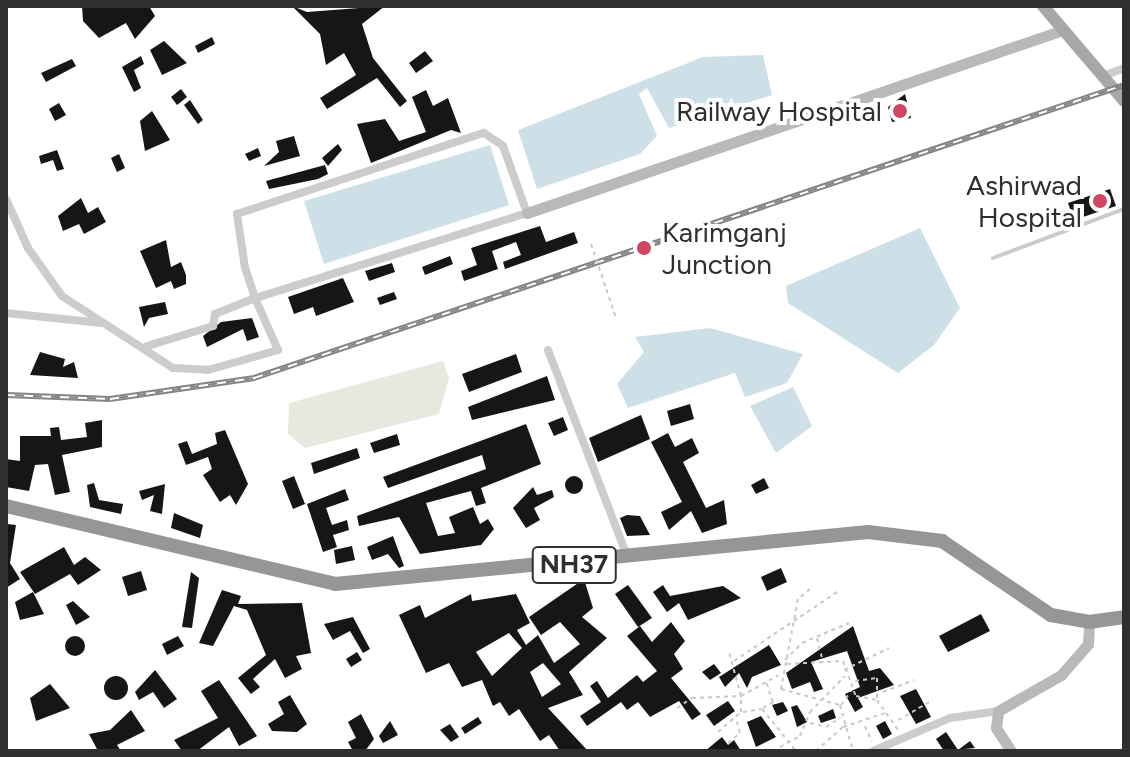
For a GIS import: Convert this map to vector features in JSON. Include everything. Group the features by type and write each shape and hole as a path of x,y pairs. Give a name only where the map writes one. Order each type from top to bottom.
{"highway":[{"name":"NH37","path":"6,506 335,584 629,560 868,532 925,538 962,551 1030,606 1089,622 1124,617"}],"main road":[{"path":"1043,6 1124,101"}],"street":[{"path":"147,346 213,326 215,314 255,298 527,213 1063,30"},
{"path":"1101,77 1124,68"},
{"path":"6,199 45,276 102,323 147,346 184,370 273,357 278,350 255,298 237,214 340,177 492,135 503,146 527,213"},
{"path":"6,313 102,323"},
{"path":"548,350 629,560"},
{"path":"873,751 977,711 998,711 1061,675 1088,644 1089,622"},
{"path":"998,711 996,728 1011,751"}],"lane":[{"path":"993,258 1124,209"}],"path":[{"path":"591,244 616,318"},
{"path":"677,708 692,698 741,696 765,679 780,675 785,666 789,630 798,599 810,589"},
{"path":"734,661 789,630 840,590"},
{"path":"784,661 817,637 849,623"},
{"path":"817,637 823,663"},
{"path":"843,670 889,648"},
{"path":"729,652 734,661 741,712"},
{"path":"785,666 843,661 843,670 854,682"},
{"path":"780,675 787,694 840,705"},
{"path":"773,751 790,744 810,722 821,702 847,675"},
{"path":"854,682 873,675 882,692"},
{"path":"718,732 741,712 762,709 773,702 765,679"},
{"path":"877,700 882,692 914,680"},
{"path":"853,751 840,718 840,705 852,690 854,682"},
{"path":"852,690 877,700 897,721 901,738"},
{"path":"897,721 933,700"},
{"path":"762,709 796,751"},
{"path":"816,751 843,727 864,724 887,712"},
{"path":"728,743 740,733 735,718"},
{"path":"810,722 826,727 840,718"},
{"path":"864,724 873,751"},
{"path":"746,751 764,751"}],"shaded area":[{"path":"763,55 772,95 669,128 647,88 639,94 657,136 640,154 537,189 518,130 703,57"},
{"path":"490,145 509,205 324,264 304,201"},
{"path":"920,228 960,308 934,345 898,373 788,303 786,286"},
{"path":"710,328 803,354 787,383 745,397 735,373 628,408 617,384 644,352 635,337"},
{"path":"443,361 449,378 439,414 305,448 288,434 289,403"},
{"path":"793,387 812,426 776,453 750,406"}],"building":[{"path":"82,6 149,6 155,16 135,39 126,23 99,38 83,21"},
{"path":"292,6 307,12 385,6 362,24 373,58 407,101 400,107 377,78 327,109 320,98 356,75 344,53 326,65 320,34"},
{"path":"212,37 215,44 198,53 195,46"},
{"path":"164,41 187,63 162,75 150,50"},
{"path":"425,51 433,61 416,73 409,63"},
{"path":"141,56 144,64 134,70 141,88 134,92 122,67"},
{"path":"72,59 76,66 46,82 41,73"},
{"path":"181,89 187,97 177,105 171,97"},
{"path":"426,90 433,106 448,98 461,133 451,130 371,163 357,124 385,119 399,141 426,132 412,97"},
{"path":"905,94 911,118 892,122 888,107"},
{"path":"190,100 203,120 198,124 184,105"},
{"path":"59,103 66,115 55,121 49,109"},
{"path":"152,111 170,140 145,151 140,121"},
{"path":"294,136 300,156 264,166 279,152 276,141"},
{"path":"338,144 342,150 328,166 322,158"},
{"path":"258,148 261,156 249,161 245,154"},
{"path":"57,150 64,169 57,171 53,160 41,164 39,156"},
{"path":"119,154 125,168 117,172 111,158"},
{"path":"325,165 328,174 318,179 269,189 266,181"},
{"path":"1110,189 1116,206 1074,220 1068,203"},
{"path":"81,198 88,213 98,207 106,222 84,234 79,224 63,231 58,216"},
{"path":"540,226 546,242 574,232 578,243 505,269 503,262 521,255 516,242 492,251 498,269 464,281 461,271 477,265 471,248"},
{"path":"166,240 171,267 181,262 186,275 186,284 174,289 171,281 156,288 140,251"},
{"path":"450,256 453,264 425,275 422,267"},
{"path":"392,263 395,272 369,281 365,271"},
{"path":"343,278 354,302 316,316 313,307 294,314 288,297"},
{"path":"394,292 397,299 380,305 377,298"},
{"path":"165,302 168,314 149,318 144,327 139,307"},
{"path":"252,318 259,337 247,341 243,329 207,347 203,336 221,322"},
{"path":"40,352 65,359 63,367 74,362 78,378 30,375"},
{"path":"516,354 522,372 469,392 462,374"},
{"path":"547,376 555,400 472,420 468,407"},
{"path":"690,404 694,419 671,426 667,411"},
{"path":"641,415 650,439 598,462 589,438"},
{"path":"563,417 568,430 554,436 548,423"},
{"path":"102,420 102,447 62,455 70,492 55,495 48,464 35,465 29,491 6,487 6,459 20,461 20,436 51,436 50,428 59,427 61,440 87,437 85,423"},
{"path":"526,424 541,464 481,488 486,503 476,506 471,491 426,503 438,536 455,533 449,517 473,507 480,524 488,519 494,529 481,545 420,554 399,517 359,526 357,516 486,469 482,455 388,488 383,477"},
{"path":"225,430 248,484 236,505 230,495 220,502 203,475 212,469 208,457 186,465 178,444 187,441 192,454 217,444 215,433"},
{"path":"668,433 675,447 692,438 699,453 683,462 706,508 724,500 727,524 702,533 691,511 669,530 661,512 682,502 651,442"},
{"path":"397,434 400,445 374,453 370,443"},
{"path":"357,448 360,458 314,474 311,463"},
{"path":"294,476 305,504 293,509 282,481"},
{"path":"570,476 578,476 583,485 581,492 570,494 565,489 565,481"},
{"path":"764,478 769,488 756,494 751,485"},
{"path":"94,483 99,500 123,504 121,514 90,507 87,485"},
{"path":"165,484 162,514 150,511 154,495 142,500 139,491"},
{"path":"533,487 537,495 552,490 554,497 534,508 540,520 526,528 513,508"},
{"path":"345,489 349,500 326,508 332,525 347,520 349,530 333,535 337,547 323,552 307,504"},
{"path":"174,513 203,525 200,538 171,528"},
{"path":"640,516 650,535 627,536 620,518"},
{"path":"7,524 16,525 10,563 20,579 6,588"},
{"path":"393,536 404,566 399,568 388,554 372,560 367,547"},
{"path":"352,546 355,560 336,564 334,550"},
{"path":"64,547 74,565 85,557 101,570 78,585 70,574 35,594 20,572"},
{"path":"781,568 787,582 767,591 761,577"},
{"path":"141,571 147,590 128,596 122,577"},
{"path":"191,572 199,578 192,628 182,627"},
{"path":"584,579 593,608 582,617 607,638 569,672 583,695 548,708 588,751 560,751 549,735 540,741 519,709 509,716 500,702 493,706 482,680 462,687 449,663 426,673 399,615 420,605 425,618 471,594 472,601 516,594 530,623 517,630 526,645 538,635 554,663 580,644 560,622 541,635 529,617","holes":["509,633 522,648 492,676 476,652","543,663 561,684 542,697 530,672"]},
{"path":"628,585 652,618 638,627 615,594"},
{"path":"663,585 670,596 723,586 741,598 688,620 679,603 667,612 653,592"},
{"path":"222,590 241,596 238,604 302,603 311,653 296,656 302,669 285,678 275,659 253,679 260,687 251,694 238,678 266,655 247,610 234,606 213,646 199,643"},
{"path":"33,592 44,614 20,620 15,602"},
{"path":"73,601 90,617 76,625 66,605"},
{"path":"981,614 990,631 948,652 939,636"},
{"path":"353,617 370,649 363,653 350,631 333,640 324,624"},
{"path":"671,622 685,641 674,654 683,669 671,678 701,714 692,720 679,701 650,717 638,702 627,710 621,702 587,726 580,716 601,702 590,686 597,681 608,698 637,675 643,682 657,671 627,636 640,626 652,642"},
{"path":"853,626 869,671 880,668 894,685 858,698 863,707 855,712 845,694 860,687 847,651 811,662 823,689 814,692 810,682 792,689 786,673"},
{"path":"75,636 82,639 85,646 82,653 75,656 68,653 65,646 68,639"},
{"path":"178,636 184,646 167,655 162,644"},
{"path":"769,645 781,665 752,677 747,688 739,673 725,687 719,677"},
{"path":"357,652 362,660 351,667 346,659"},
{"path":"714,664 721,673 710,680 702,672"},
{"path":"155,670 177,699 164,708 153,692 139,700 135,692"},
{"path":"116,676 125,679 128,688 125,697 116,700 107,697 104,688 107,679"},
{"path":"219,680 257,736 239,746 229,727 197,751 182,751 174,740 218,718 201,691"},
{"path":"50,684 70,708 36,721 30,698"},
{"path":"916,689 931,717 916,724 900,696"},
{"path":"290,695 307,724 297,732 272,731 268,724 284,714 278,702"},
{"path":"728,701 735,711 714,726 706,715"},
{"path":"783,702 788,711 777,716 772,705"},
{"path":"797,705 807,722 797,727 791,707"},
{"path":"833,709 836,718 821,723 818,716"},
{"path":"131,710 145,731 117,745 121,751 98,751 89,734 110,730"},
{"path":"361,714 374,739 365,751 353,751 348,742 356,738 348,722"},
{"path":"761,716 776,737 756,747 747,722"},
{"path":"478,717 482,723 465,734 461,728"},
{"path":"390,721 398,735 383,743 379,736"},
{"path":"885,721 892,734 883,739 876,726"},
{"path":"450,724 459,737 451,742 440,730"},
{"path":"946,732 958,750 944,751 936,739"},
{"path":"722,737 728,745 734,740 741,751 705,751"},
{"path":"970,741 975,748 959,750"}],"railway":[{"path":"6,395 110,399 254,378 1124,85"}],"place":[{"name":"Railway Hospital","path":"900,111"},
{"name":"Ashirwad Hospital","path":"1100,201"},
{"name":"Karimganj Junction","path":"644,248"}]}
